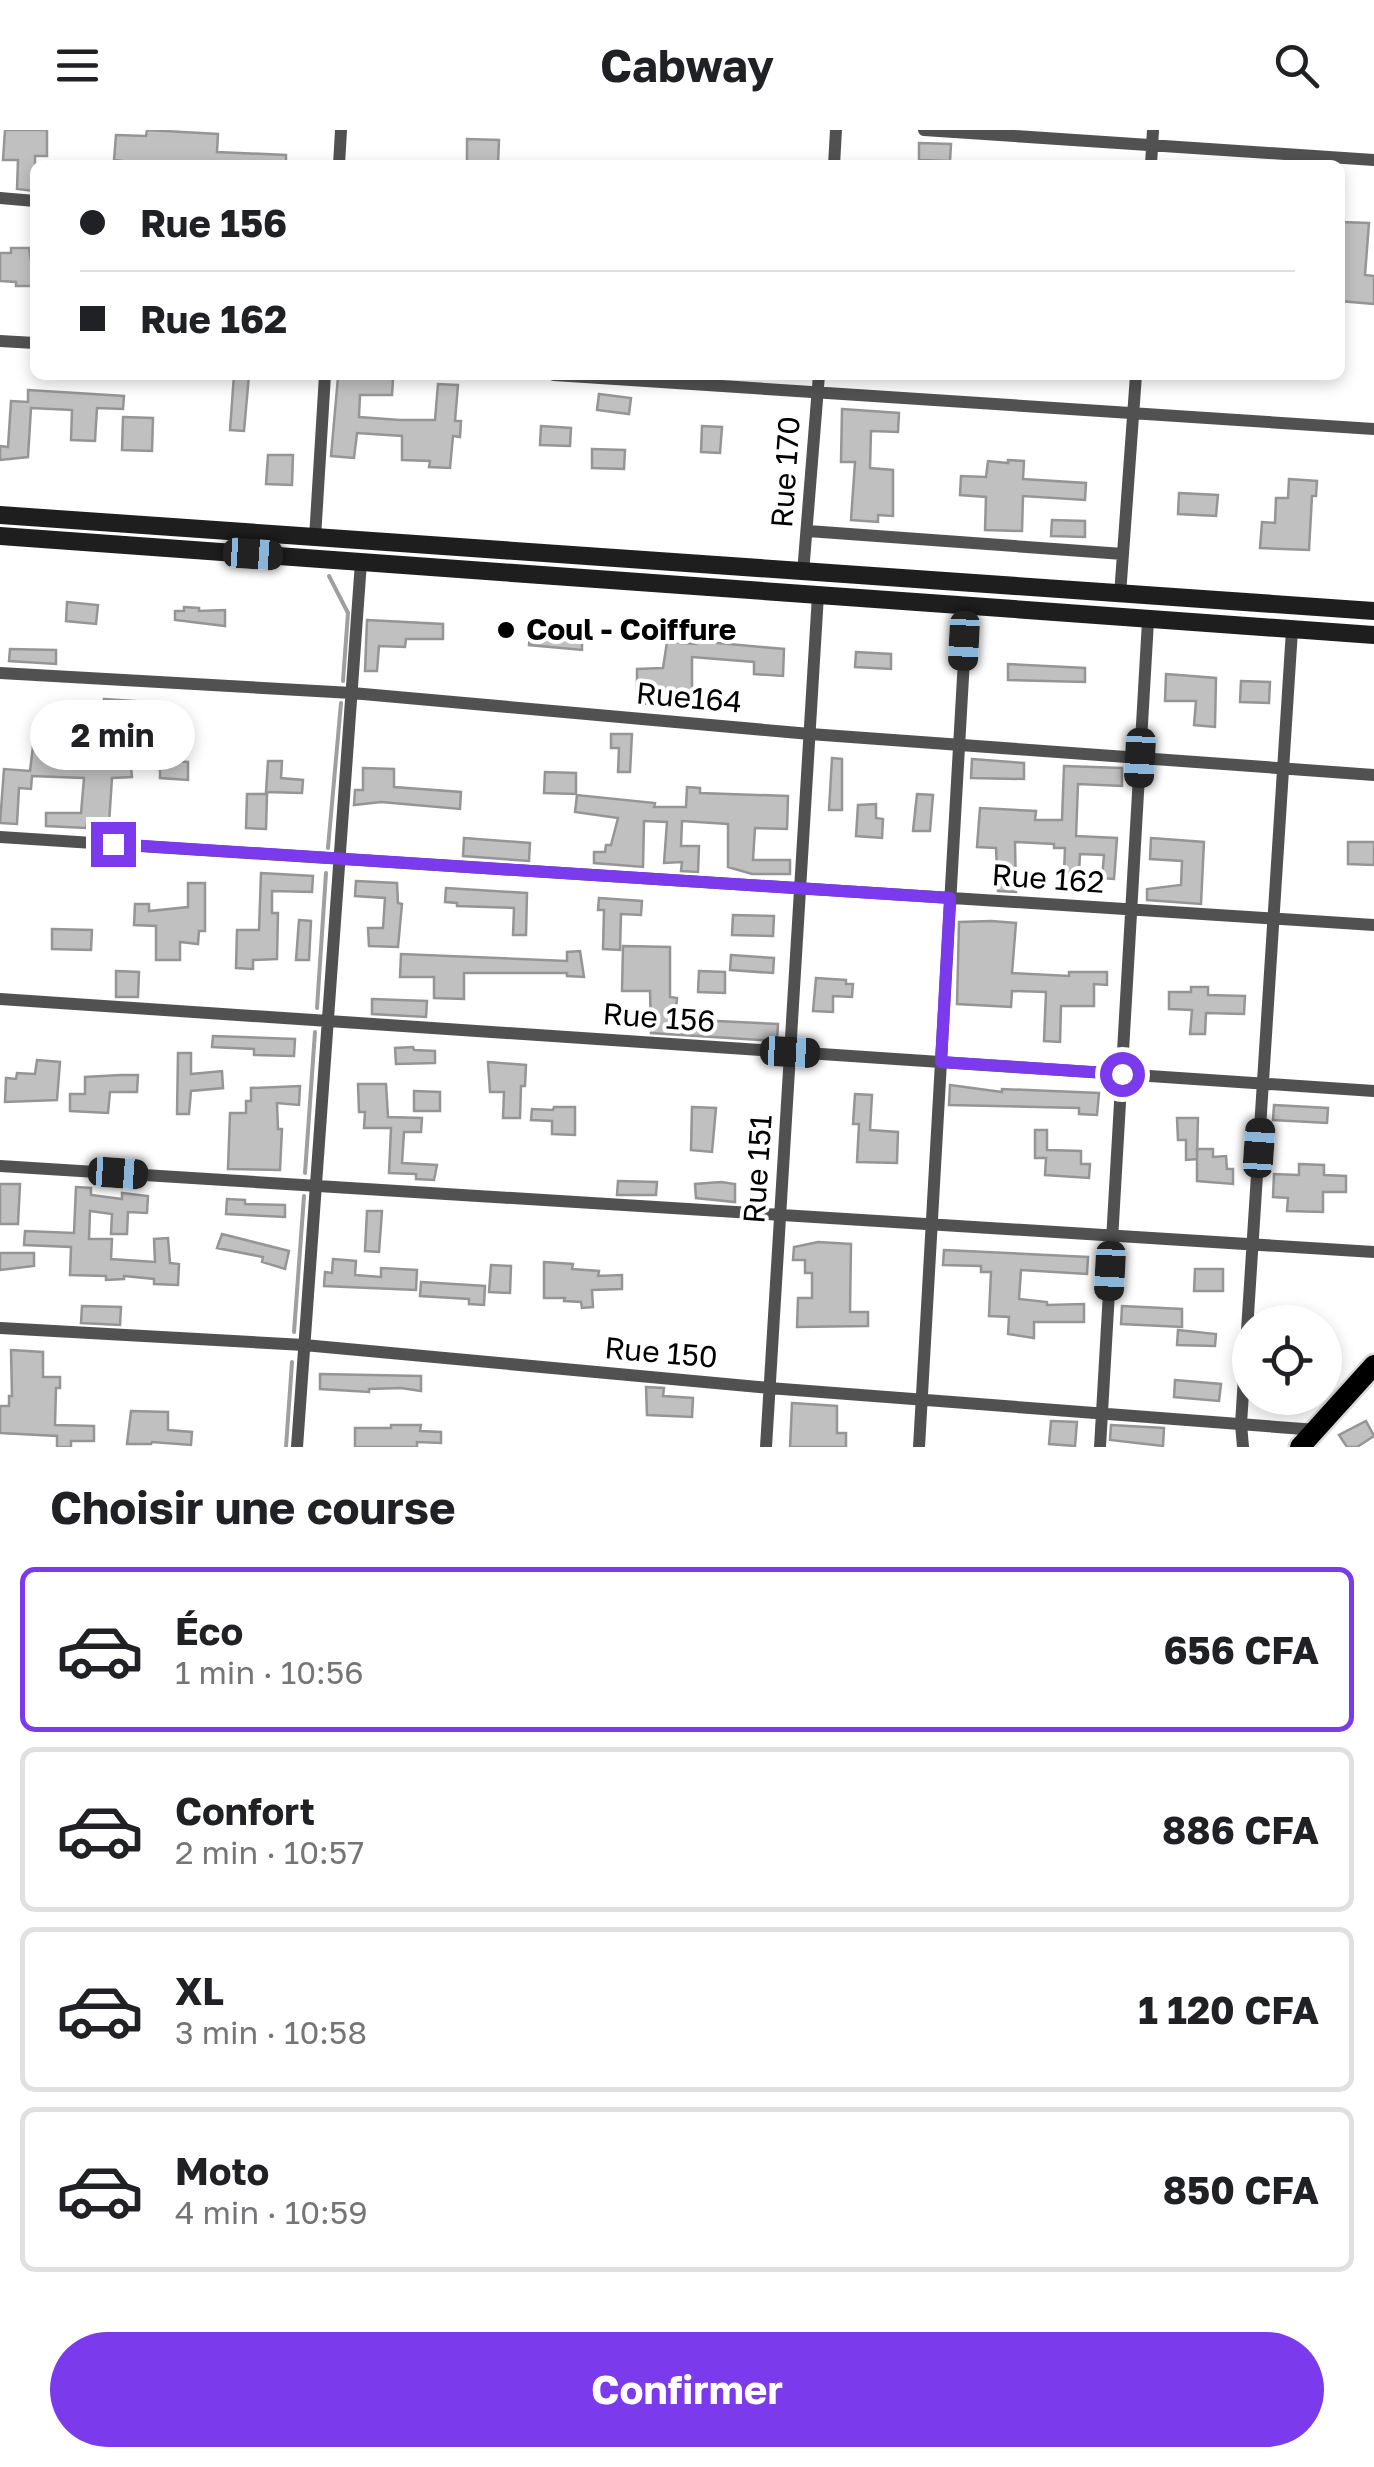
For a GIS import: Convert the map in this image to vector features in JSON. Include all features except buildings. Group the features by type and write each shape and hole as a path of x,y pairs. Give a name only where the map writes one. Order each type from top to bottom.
{"main road":[{"path":"0,515 1374,611"},
{"path":"0,536 1374,635"},
{"path":"1300,1447 1374,1365"}],"street":[{"path":"339,160 341,130"},
{"path":"834,160 836,130"},
{"path":"924,130 1374,160"},
{"path":"1151,160 1153,130"},
{"path":"0,198 30,201"},
{"path":"0,341 30,343"},
{"path":"315,538 325,380"},
{"path":"636,380 1374,428"},
{"name":"Rue 170","path":"803,573 819,380"},
{"path":"1120,595 1136,380"},
{"path":"808,531 1123,554"},
{"path":"297,1447 361,562"},
{"name":"Rue 151","path":"766,1447 818,595"},
{"path":"919,1447 966,607"},
{"path":"1100,1447 1148,621"},
{"path":"1243,1447 1241,1424 1292,630"},
{"name":"Rue164","path":"0,673 352,692 810,734 1374,775"},
{"name":"Rue 162","path":"0,837 1374,926"},
{"name":"Rue 156","path":"0,999 1374,1091"},
{"path":"0,1166 1374,1252"},
{"name":"Rue 150","path":"0,1328 304,1346 770,1388 1317,1430"}],"waterway":[{"path":"329,576 348,613 343,681"},
{"path":"328,848 341,703"},
{"path":"317,1008 326,873"},
{"path":"305,1173 315,1032"},
{"path":"294,1332 304,1196"},
{"path":"286,1447 292,1362"}],"place":[{"name":"Coul - Coiffure","path":"506,630"}],"route":[{"path":"113,844 950,898 941,1062 1122,1074"}]}
